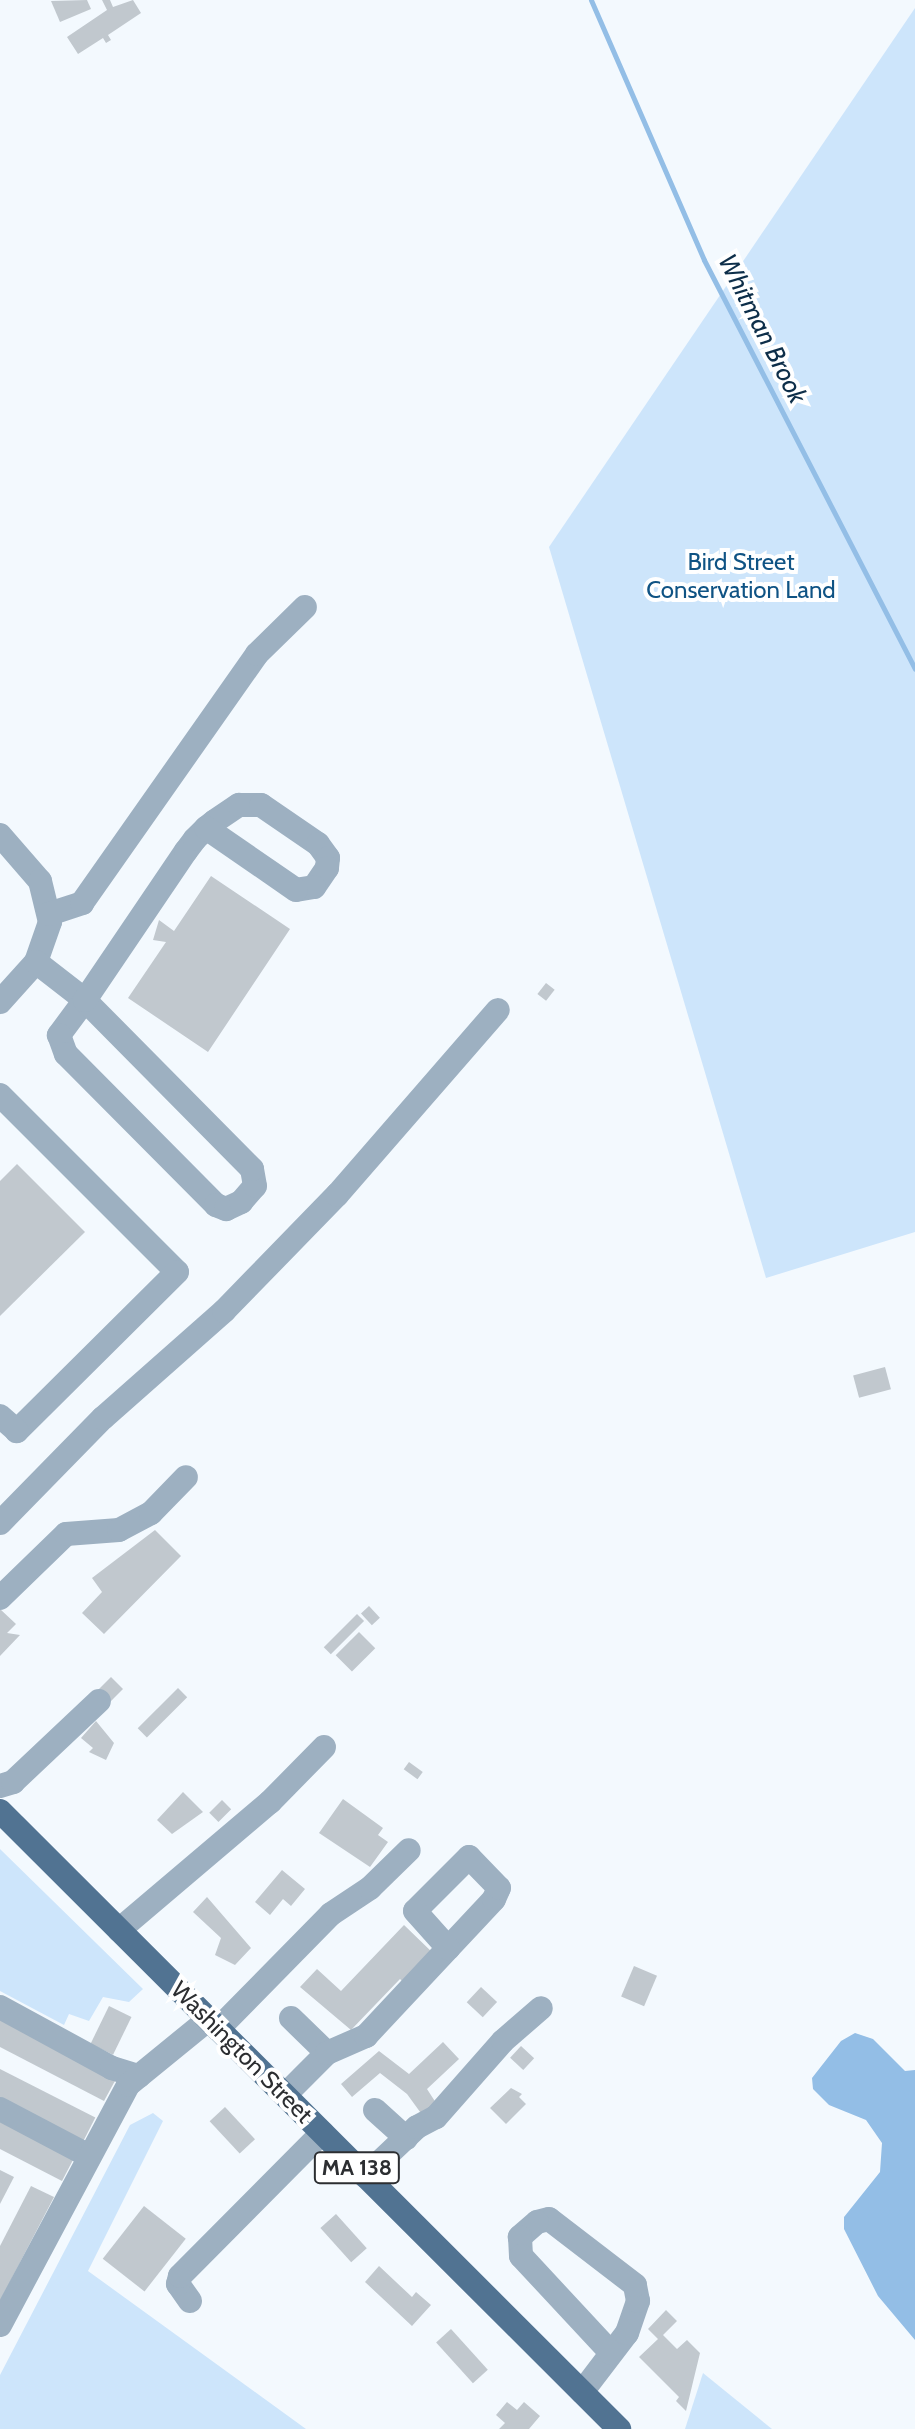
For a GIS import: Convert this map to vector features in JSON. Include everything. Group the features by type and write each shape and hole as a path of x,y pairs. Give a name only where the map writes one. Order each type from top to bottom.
{"main road":[{"name":"Washington Street","path":"0,1811 582,2392 611,2426"}],"street":[{"path":"48,906 82,903 257,654 305,607"},
{"path":"36,962 85,1000 252,1169 255,1186 241,1202 226,1209 216,1205 63,1050 61,1031 85,1000 206,828 239,805 256,802 321,847 327,868 314,887 296,890 206,828"},
{"path":"0,835 30,865 48,906 47,940 36,962 0,1002"},
{"path":"0,1523 103,1418 187,1348 245,1290 337,1195 498,1010"},
{"path":"0,1095 177,1272 17,1431 0,1416"},
{"path":"0,1598 66,1534 119,1530 151,1513 186,1477"},
{"path":"0,1786 13,1782 99,1701"},
{"path":"119,1930 270,1802 324,1747"},
{"path":"0,2325 128,2085 213,2024 331,1914 370,1888 409,1850"},
{"path":"285,2095 327,2053 366,2036 448,1948"},
{"path":"0,2007 112,2068 139,2076"},
{"path":"365,2176 406,2138 436,2117 503,2041 541,2008"},
{"path":"291,2018 327,2053"},
{"path":"0,2109 89,2156"},
{"path":"375,2110 406,2138"},
{"path":"190,2301 178,2284 180,2276 322,2133"},
{"path":"582,2392 627,2333 638,2301 635,2285 549,2219 537,2222 520,2237 521,2256 611,2353"}],"green space":[{"name":"Bird Street Conservation Land","path":"915,8 915,1232 766,1278 549,547"},
{"path":"0,1849 143,1989 129,2002 103,1997 89,2021 69,2014 64,2025 0,1991"},
{"path":"153,2113 163,2121 88,2271 306,2429 0,2429 0,2375 130,2125"},
{"path":"703,2373 772,2429 685,2429"}],"water":[{"path":"855,2033 873,2039 905,2071 915,2070 915,2340 878,2296 844,2229 844,2217 880,2172 882,2143 866,2120 829,2105 813,2089 812,2078 841,2041"}],"building":[{"path":"87,0 91,9 60,22 51,1"},
{"path":"102,0 110,0 113,7 133,0 141,13 108,35 111,40 106,43 103,38 78,54 67,37 107,10"},
{"path":"211,876 290,929 208,1052 128,998 166,942 153,940 159,920 174,931"},
{"path":"546,983 555,990 546,1001 537,994"},
{"path":"17,1164 85,1232 0,1316 0,1181"},
{"path":"885,1367 891,1389 859,1398 853,1376"},
{"path":"155,1530 181,1556 104,1634 82,1613 102,1592 92,1578"},
{"path":"369,1606 380,1618 372,1625 361,1614"},
{"path":"0,1609 16,1624 7,1633 20,1635 0,1656"},
{"path":"357,1614 364,1621 331,1654 324,1647"},
{"path":"359,1632 375,1648 352,1672 336,1655"},
{"path":"111,1677 123,1689 110,1702 98,1690"},
{"path":"178,1688 187,1697 147,1737 138,1728"},
{"path":"96,1721 114,1743 106,1760 89,1752 93,1748 81,1738"},
{"path":"409,1762 423,1772 417,1779 404,1769"},
{"path":"183,1792 203,1812 172,1834 157,1820"},
{"path":"343,1799 383,1828 378,1835 388,1842 370,1867 319,1833"},
{"path":"222,1800 231,1809 218,1822 209,1813"},
{"path":"282,1870 305,1889 291,1906 283,1899 270,1915 255,1902"},
{"path":"207,1897 251,1948 235,1965 215,1955 221,1938 193,1912"},
{"path":"404,1925 435,1955 406,1985 400,1979 351,2030 300,1987 317,1969 341,1991"},
{"path":"634,1966 657,1976 644,2006 621,1996"},
{"path":"481,1987 497,2002 483,2017 467,2002"},
{"path":"109,2006 131,2017 113,2055 91,2044"},
{"path":"0,2017 116,2079 104,2101 0,2047"},
{"path":"443,2042 459,2059 427,2089 438,2106 423,2116 407,2094 380,2073 352,2097 341,2084 379,2051 409,2074"},
{"path":"521,2046 534,2058 523,2070 510,2058"},
{"path":"0,2069 95,2118 82,2144 0,2103"},
{"path":"511,2088 522,2094 519,2097 526,2104 506,2124 490,2108"},
{"path":"225,2107 255,2139 240,2154 210,2121"},
{"path":"0,2119 74,2158 62,2181 0,2149"},
{"path":"0,2170 14,2177 0,2204"},
{"path":"31,2186 54,2197 0,2301 0,2246"},
{"path":"144,2206 186,2239 145,2291 103,2259"},
{"path":"336,2214 367,2248 351,2262 320,2228"},
{"path":"379,2266 412,2297 416,2292 431,2305 412,2326 365,2282"},
{"path":"666,2310 677,2321 663,2335 677,2349 687,2340 700,2353 686,2411 676,2401 679,2397 639,2357 658,2339 648,2329"},
{"path":"451,2329 488,2370 473,2383 436,2342"},
{"path":"507,2402 517,2410 524,2402 540,2416 529,2429 499,2429 505,2423 496,2415"}],"waterway":[{"name":"Whitman Brook","path":"591,0 704,260 915,669"}]}
